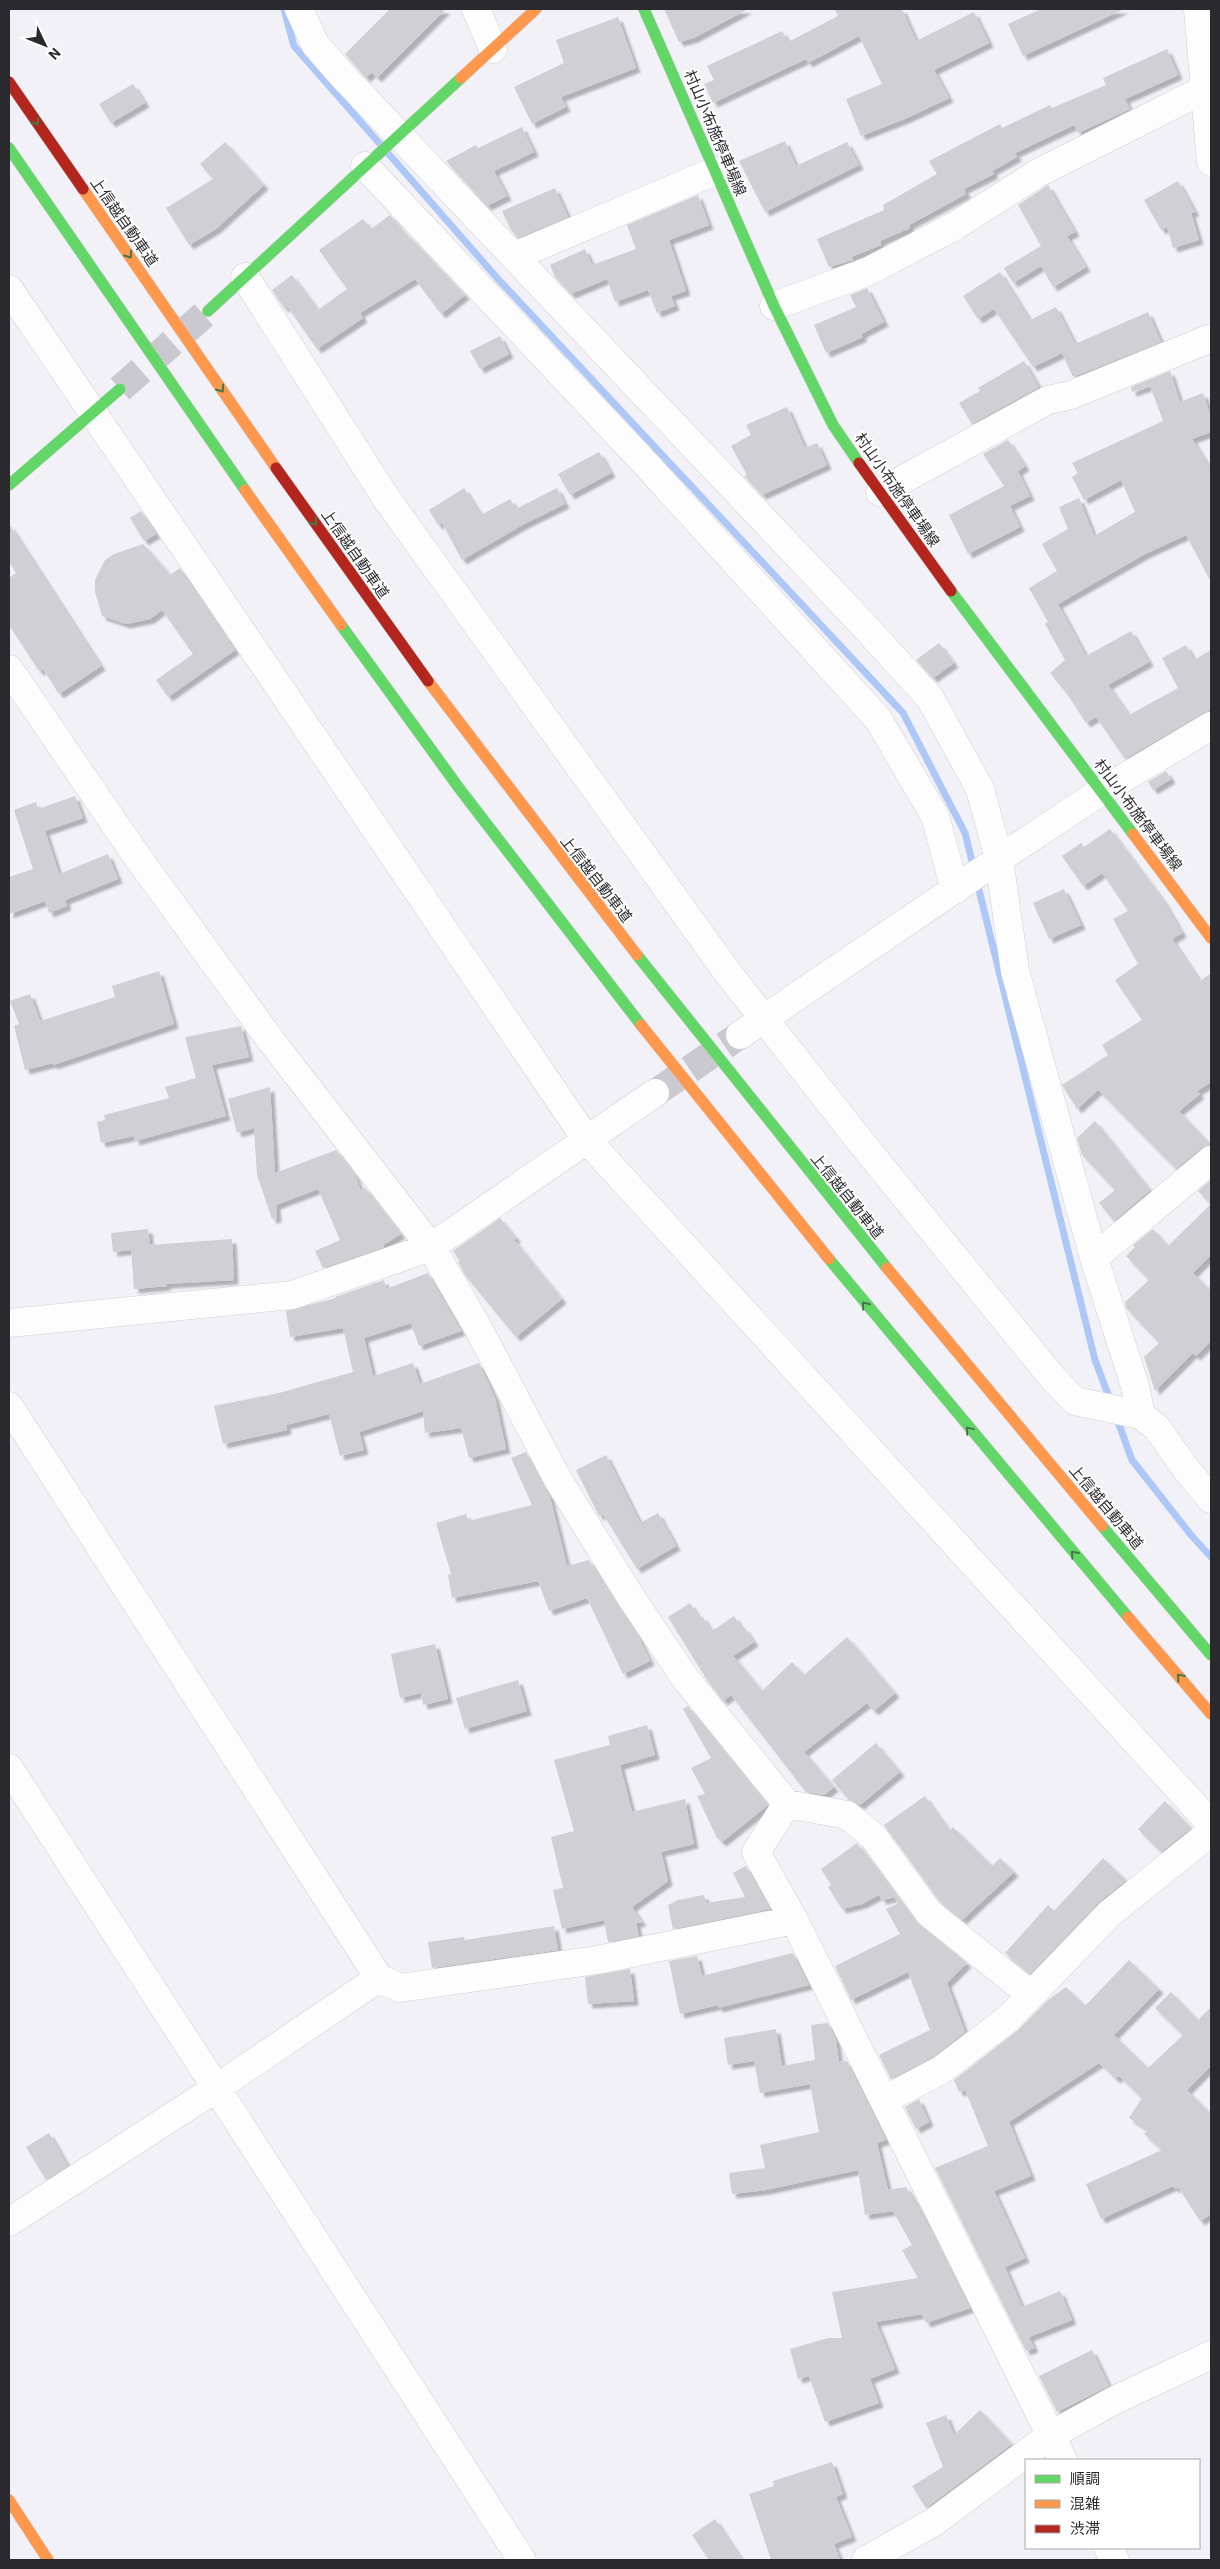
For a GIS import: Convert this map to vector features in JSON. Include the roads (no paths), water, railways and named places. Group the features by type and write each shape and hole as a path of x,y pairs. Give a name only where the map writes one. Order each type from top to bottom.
{"main road":[{"path":"208,311 536,9"},
{"name":"村山小布施停車場線","path":"644,9 774,306 833,425 913,540 1211,938"},
{"name":"上信越自動車道","path":"9,82 310,516 461,725 558,853 828,1198 1027,1438 1211,1655"},
{"path":"9,148 333,616 525,876 699,1100 887,1333 1211,1714"},
{"path":"9,485 120,389"},
{"path":"9,2500 48,2560"}],"street":[{"path":"299,9 315,44 398,136 515,256 930,698 980,789 1015,971 1094,1258 1135,1386 1136,1414"},
{"path":"476,9 493,49"},
{"path":"1198,9 1208,88 1211,162"},
{"path":"774,306 869,271 955,226 1038,173 1208,88"},
{"path":"365,166 644,462 878,719 935,816 958,888"},
{"path":"515,256 715,171"},
{"path":"245,277 386,498 728,973 766,1018 860,1142 1052,1377 1076,1401 1136,1414 1157,1428 1211,1500"},
{"path":"9,290 586,1139 1211,1824"},
{"path":"880,492 1048,400 1071,395 1211,338"},
{"path":"9,669 136,855 272,1042 431,1247 477,1326 557,1478 632,1599 685,1678 788,1804 847,1815 873,1836 929,1913 1030,1994"},
{"path":"740,1035 958,888 993,862 1102,791 1211,726"},
{"path":"9,1323 292,1295 431,1247 655,1093"},
{"path":"1094,1258 1211,1160"},
{"path":"9,1406 379,1978 400,1988 597,1960 794,1920"},
{"path":"9,1768 215,2089 522,2560"},
{"path":"788,1804 756,1852 794,1920 1063,2459"},
{"path":"884,2100 941,2070 1008,2019 1030,1994 1110,1914 1211,1832"},
{"path":"9,2222 215,2089 379,1978"},
{"path":"866,2560 934,2522 1051,2435 1117,2399 1211,2355"}],"waterway":[{"path":"284,9 294,46 380,144"},
{"path":"387,152 498,279 903,713 965,833 974,869"},
{"path":"977,882 1095,1360 1111,1402"},
{"path":"1116,1416 1132,1460 1191,1535 1211,1557"}],"tunnel":[{"path":"120,389 208,311"},
{"path":"655,1093 740,1035"}]}
